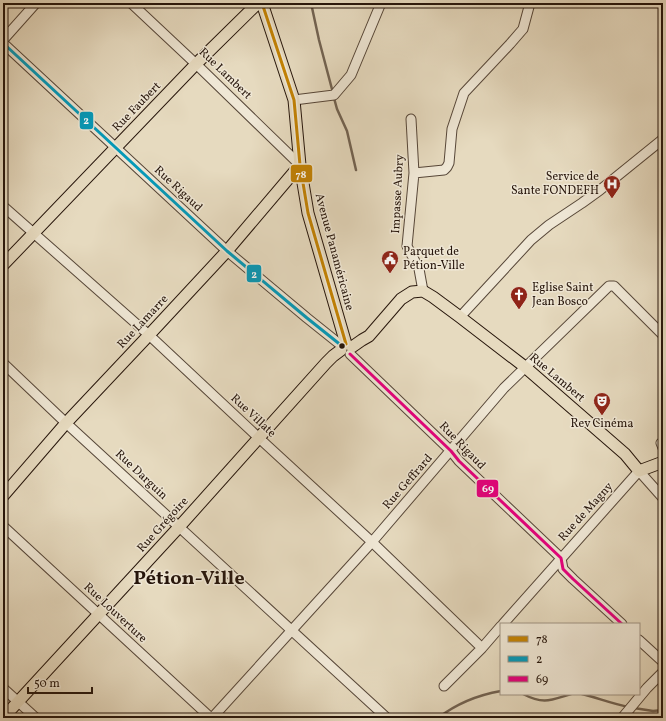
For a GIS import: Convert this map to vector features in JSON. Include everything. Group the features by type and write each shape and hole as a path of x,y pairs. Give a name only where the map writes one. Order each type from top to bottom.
{"main road":[{"name":"Rue Faubert","path":"3,265 196,64 258,3"},
{"name":"Avenue Panaméricaine","path":"262,3 294,100 300,165 308,213 346,348"},
{"name":"Rue Lamarre","path":"3,496 66,423 227,251 300,165"},
{"name":"Rue Grégoire","path":"3,718 179,527 326,363 333,356 369,336 401,299 412,292 423,292"},
{"name":"Rue Lambert","path":"423,292 433,297 525,367 625,454 639,471"},
{"path":"639,471 663,462"}],"street":[{"path":"3,41 36,3"},
{"name":"Rue Lambert","path":"131,3 300,165"},
{"path":"294,100 334,96 351,75 380,3"},
{"path":"414,173 444,170 447,167 449,163 452,129 464,93 523,29 530,3"},
{"name":"Rue Rigaud","path":"3,41 227,251 307,318 346,348 451,451 459,462 561,558 563,569 621,623"},
{"name":"Impasse Aubry","path":"411,119 414,173 407,246 419,269 423,292"},
{"path":"460,317 538,233 582,203 663,139"},
{"name":"Rue Villate","path":"3,206 149,335 372,542 482,648"},
{"name":"Rue Geffrard","path":"212,718 372,542 504,388 609,286 614,286 663,335"},
{"name":"Rue Darguin","path":"3,363 66,423 387,718"},
{"path":"663,442 661,443 663,448"},
{"name":"Rue Lambert","path":"639,471 663,498"},
{"name":"Rue de Magny","path":"504,623 639,471"},
{"name":"Rue Louverture","path":"3,526 212,718"},
{"name":"Rue de Magny","path":"444,686 482,648 500,627"},
{"path":"640,641 663,662"},
{"path":"622,718 647,688 663,672"},
{"path":"3,688 36,718"}],"waterway":[{"path":"311,3 333,93"},
{"path":"334,98 337,109 347,131 356,170"},
{"path":"438,718 452,708 468,701 500,691"},
{"path":"525,695 542,700 553,700 568,695"},
{"path":"586,695 629,707"},
{"path":"634,708 653,711 663,710"}],"transit line":[{"name":"78","path":"262,3 294,100 300,165 308,213 346,344"},
{"name":"2","path":"3,43 227,251 342,346"},
{"name":"69","path":"350,354 561,558 563,569 621,623"}],"place":[{"name":"Service de Sante FONDEFH","path":"612,199"},
{"name":"Parquet de Pétion-Ville","path":"390,274"},
{"name":"Eglise Saint Jean Bosco","path":"519,310"},
{"name":"Rev Cinéma","path":"602,416"}],"district":[{"name":"Pétion-Ville","path":"189,579"}]}
